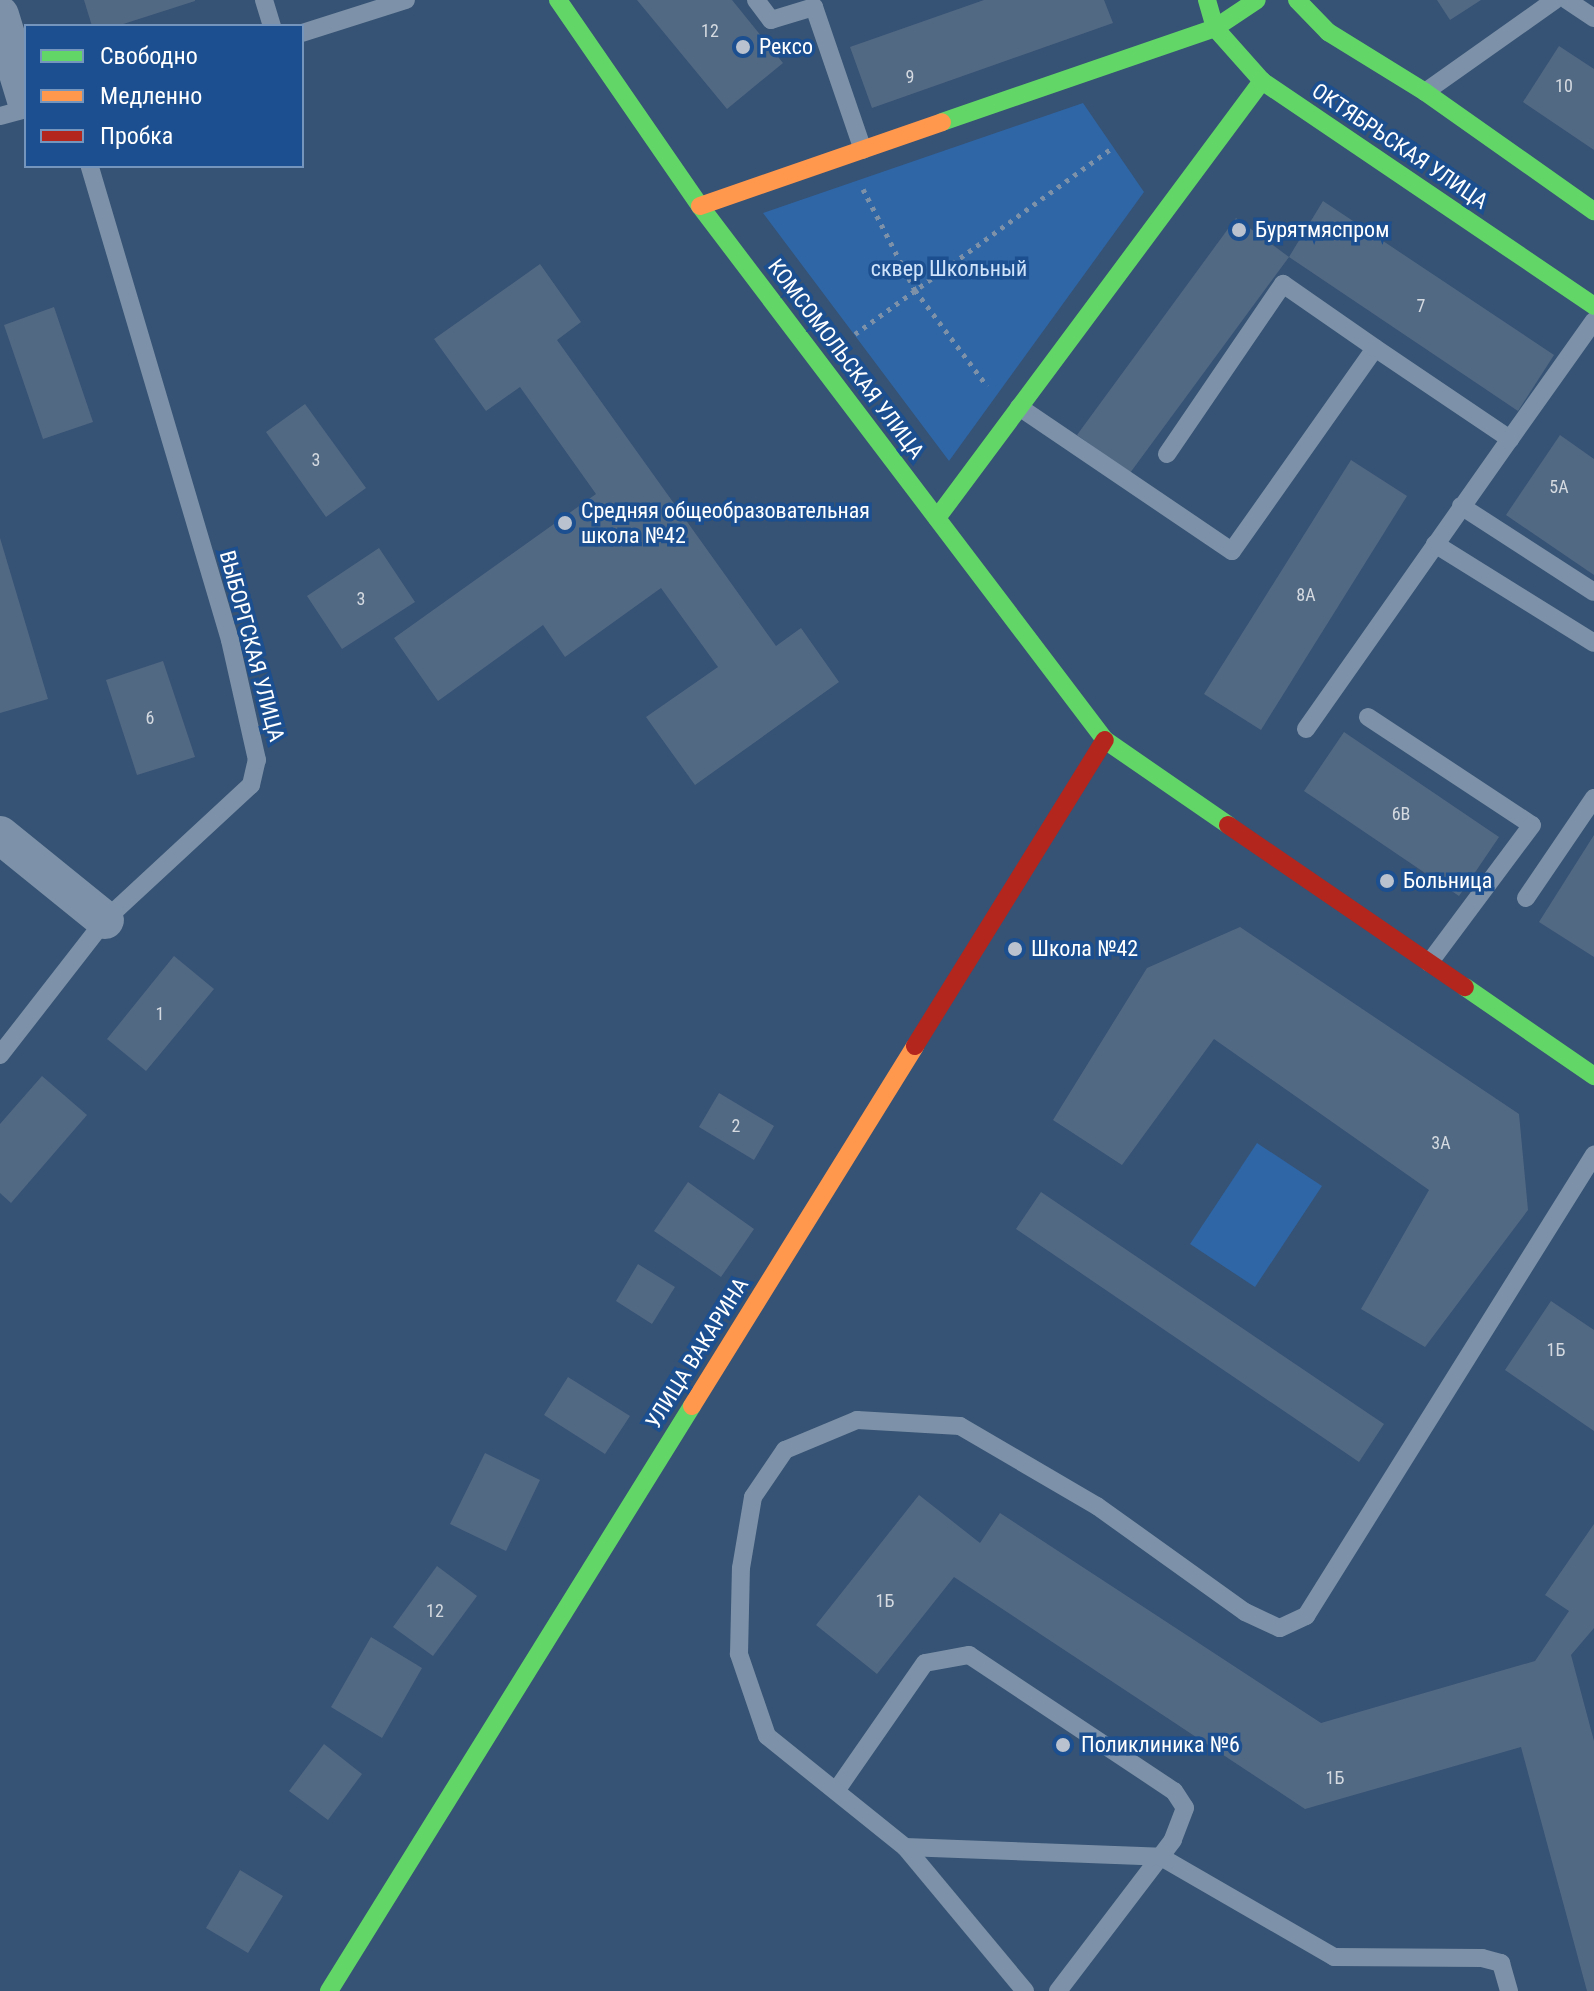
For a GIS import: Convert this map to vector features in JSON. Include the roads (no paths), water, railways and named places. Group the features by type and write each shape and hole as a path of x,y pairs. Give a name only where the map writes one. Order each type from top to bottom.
{"street":[{"name":"КОМСОМОЛЬСКАЯ УЛИЦА","path":"558,0 700,206 1105,740 1586,1071"},
{"name":"ОКТЯБРЬСКАЯ УЛИЦА","path":"1207,0 1215,28 1262,81 1594,306"},
{"path":"700,206 1215,28 1257,0"},
{"path":"1297,0 1328,32 1425,92 1594,211"},
{"path":"0,15 24,93"},
{"path":"937,518 1262,81"},
{"name":"УЛИЦА ВАКАРИНА","path":"329,1991 1105,740"},
{"path":"0,835 105,920"}],"lane":[{"path":"264,0 271,24"},
{"path":"304,32 406,0"},
{"path":"756,0 771,20 814,7 863,150"},
{"path":"1425,92 1555,0"},
{"path":"1567,0 1594,18"},
{"path":"0,116 24,110"},
{"name":"ВЫБОРГСКАЯ УЛИЦА","path":"0,1055 105,920 251,785 257,760 230,640 91,168"},
{"path":"1167,454 1283,284 1510,439"},
{"path":"1306,729 1594,321"},
{"path":"1019,407 1232,551 1375,348"},
{"path":"1461,506 1594,592"},
{"path":"1435,544 1594,643"},
{"path":"1368,717 1532,825 1429,963"},
{"path":"1526,898 1594,798"},
{"path":"1586,1071 1594,1044"},
{"path":"1025,1991 905,1847 838,1788 767,1736 739,1654 741,1568 753,1497 785,1450 857,1420 960,1426 1097,1506 1245,1612 1280,1628 1306,1616 1594,1155"},
{"path":"838,1788 925,1663 969,1655 1174,1791 1185,1808 1161,1857 1058,1991"},
{"path":"905,1847 1161,1857 1334,1957 1482,1958 1501,1963 1509,1991"}],"place":[{"name":"Рексо","path":"743,47"},
{"name":"Бурятмяспром","path":"1239,230"},
{"name":"Средняя общеобразовательная школа №42","path":"565,523"},
{"name":"Больница","path":"1387,881"},
{"name":"Школа №42","path":"1015,949"},
{"name":"Поликлиника №6","path":"1063,1745"}],"park label":[{"name":"сквер Школьный","path":"949,269"}]}
